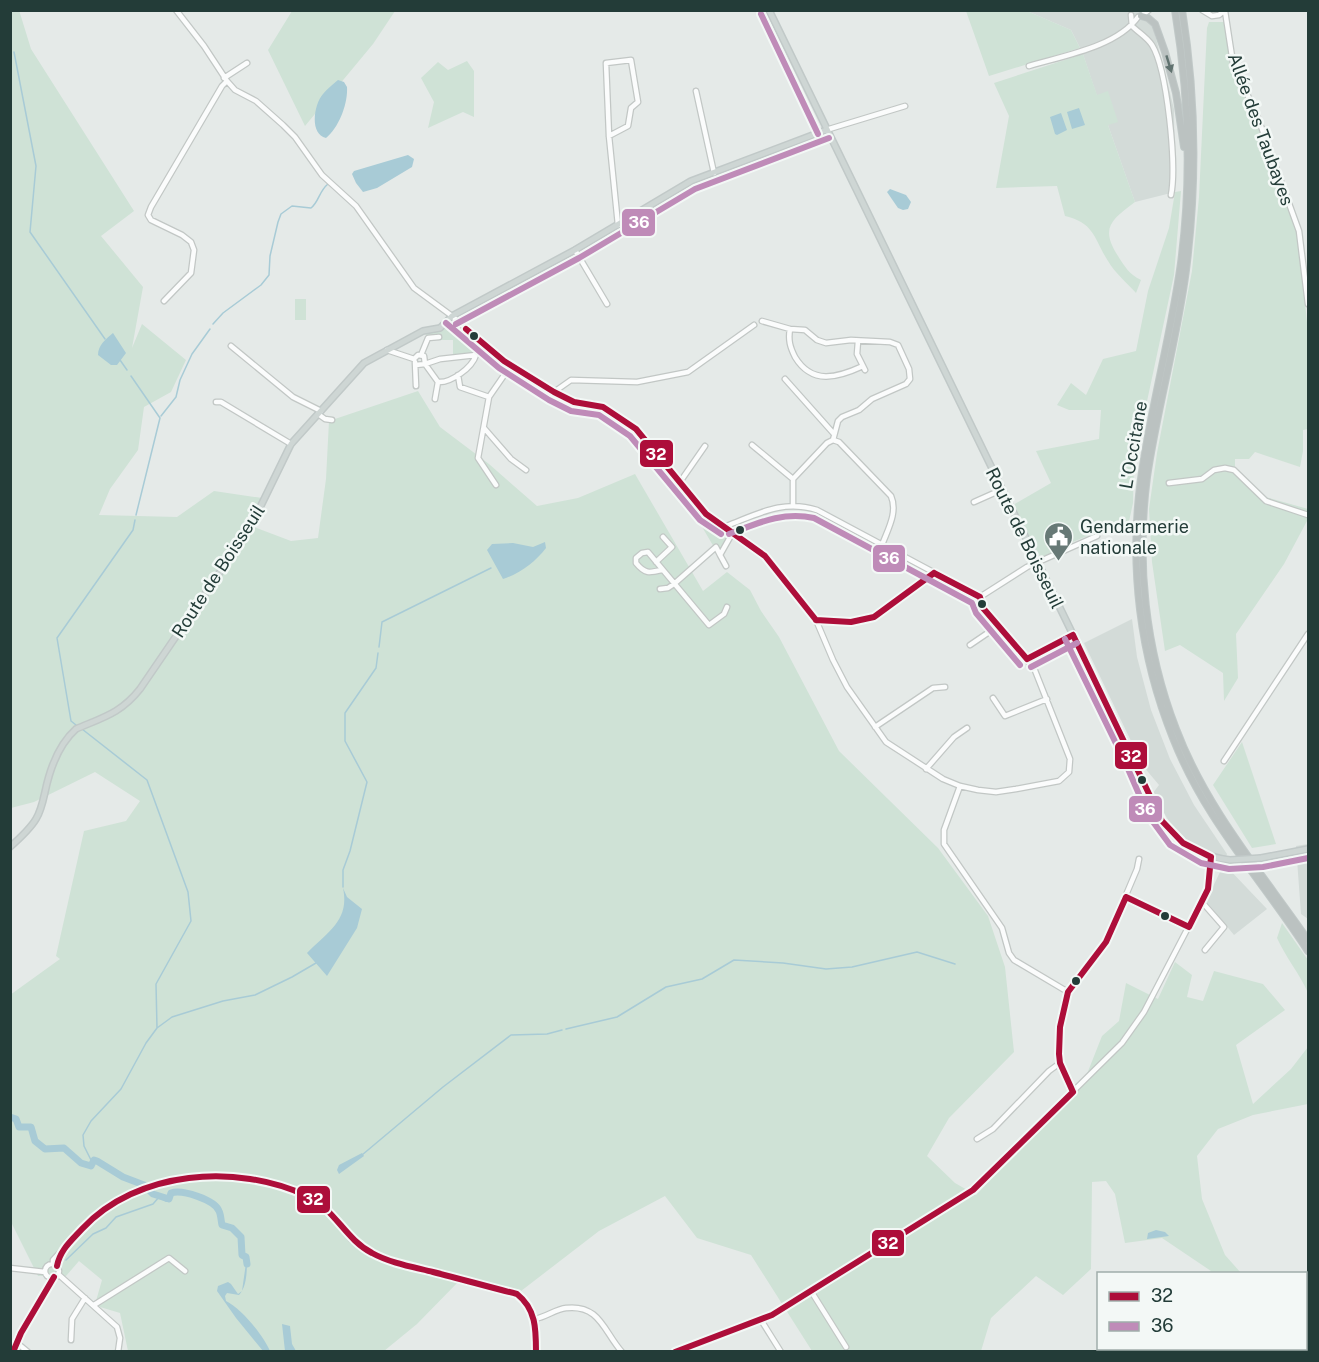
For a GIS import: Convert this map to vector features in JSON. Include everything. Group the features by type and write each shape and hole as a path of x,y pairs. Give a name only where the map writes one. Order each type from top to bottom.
{"highway":[{"name":"L'Occitane","path":"1175,10 1187,110 1187,183 1177,292 1146,447 1138,500 1136,562 1141,621 1159,698 1173,739 1191,778 1217,825 1308,951"},
{"name":"L'Occitane","path":"1182,10 1192,101 1194,186 1184,286 1153,441 1145,498 1143,555 1147,619 1156,665 1168,706 1182,745 1200,782 1232,835 1308,940"},
{"path":"1139,16 1148,18 1155,24 1174,81 1181,117 1187,183"}],"main road":[{"name":"Route de Boisseuil","path":"769,10 1162,821 1183,843 1211,857 1230,860 1261,858 1308,849"},
{"name":"Route de Boisseuil","path":"10,847 36,820 50,769 56,755 71,733 128,704 147,680 250,528 291,444 364,363 420,332 440,328 452,316 575,250 691,182 826,130"}],"street":[{"path":"176,10 235,90 256,101 283,125 295,137 327,180 356,207 409,282 509,364 574,402 603,407 636,429 706,514 726,526 765,556 816,620 832,660 886,741 926,769 960,786 996,792 1059,781 1065,777 1070,766 1070,759 1037,675 1027,659 983,608 980,597 817,510 793,505 775,508 726,526"},
{"path":"1126,10 1131,15 1139,16"},
{"path":"1029,66 1104,43 1132,26 1139,16 1149,10"},
{"path":"1203,10 1209,16 1219,15 1225,11"},
{"name":"Allée des Taubayes","path":"1225,11 1233,63 1258,118 1299,231 1308,304"},
{"path":"1131,15 1132,26 1148,39 1157,56 1170,121 1171,195"},
{"path":"1219,15 1228,25"},
{"path":"609,136 628,126 631,108 638,102 631,60 606,63 609,136 618,225"},
{"path":"164,302 190,273 195,250 191,242 182,235 151,219 148,215 222,86 247,63"},
{"path":"696,91 714,173"},
{"path":"826,130 905,106"},
{"path":"575,250 607,304"},
{"path":"762,321 790,329 805,330 821,342 895,342 909,369 910,379 906,384 872,399 859,410 842,417 838,422 833,440"},
{"path":"554,392 571,380 637,382 688,372 754,325"},
{"path":"790,329 792,351 801,366 817,376 829,376 864,368 857,354 858,341"},
{"path":"420,332 428,338 438,337"},
{"path":"416,386 415,362 418,355 421,355 428,338"},
{"path":"438,382 444,382 458,375 472,362 476,355 478,340"},
{"path":"231,346 293,397 325,419 332,420"},
{"path":"387,350 425,364 440,359 476,355"},
{"path":"421,355 424,356 425,364 438,382 435,399"},
{"path":"496,485 478,458 489,397 507,371 509,364"},
{"path":"458,375 460,387 489,397"},
{"path":"785,379 834,434"},
{"path":"216,402 221,402 291,444"},
{"path":"484,428 511,459 526,470"},
{"path":"793,505 793,479 826,443 833,440 839,442 891,496 894,503 894,513 882,545"},
{"path":"752,445 793,479"},
{"path":"680,482 705,446"},
{"path":"1169,483 1202,479 1214,470 1225,468 1234,470 1266,501 1308,515"},
{"path":"974,502 1001,490"},
{"path":"720,555 733,532"},
{"path":"980,597 1037,562 1097,536"},
{"path":"656,562 672,547 663,537"},
{"path":"660,589 674,584 716,548 726,566"},
{"path":"662,570 648,573 643,571 636,563 636,558 648,552 709,624 724,614 727,608"},
{"path":"816,620 851,622 874,618 934,573"},
{"path":"970,645 998,626"},
{"path":"1224,761 1308,634"},
{"path":"1027,659 1073,635"},
{"path":"875,727 933,688 945,687"},
{"path":"993,698 1005,716 1047,699"},
{"path":"926,769 954,736 967,728"},
{"path":"960,786 944,830 944,844 1002,928 1009,953 1014,960 1068,992"},
{"path":"674,1352 761,1320 973,1190 1074,1092 1122,1043 1138,1022 1202,902 1209,884 1211,857"},
{"path":"1074,1092 1060,1063 1060,1027 1068,992 1106,942 1137,869 1138,859"},
{"path":"1126,897 1189,927"},
{"path":"1202,902 1224,927 1205,950"},
{"path":"977,1139 993,1129 1049,1071 1060,1063"},
{"path":"13,1352 48,1285 59,1254 105,1208 150,1187 184,1178 214,1177 254,1179 288,1188 310,1197 327,1209 351,1239 372,1253 401,1264 512,1292 527,1302 535,1319 536,1352"},
{"path":"94,1305 169,1258 185,1271"},
{"path":"10,1268 52,1271 117,1327 120,1338 118,1352"},
{"path":"811,1290 846,1347"},
{"path":"70,1340 72,1318 85,1298"},
{"path":"535,1319 565,1308 593,1313 600,1317 622,1352"},
{"path":"761,1320 781,1352"},
{"path":"17,1343 28,1352"}],"shaded area":[{"path":"1027,11 1149,11 1174,109 1175,192 1135,202 1108,125 1108,92 1097,96 1083,54 1071,30"},
{"path":"1132,619 1137,657 1151,710 1170,759 1194,805 1227,854 1226,857 1209,852 1188,841 1172,827 1153,793 1159,785 1143,766 1084,643"},
{"path":"1308,844 1308,919 1301,914 1296,846"},
{"path":"1226,866 1267,909 1234,935 1206,901 1221,870"}],"green space":[{"path":"19,10 31,49 134,211 101,236 143,287 132,348 142,324 186,360 171,392 144,407 138,450 110,489 99,515 177,517 214,491 262,498 254,527 291,541 318,538 326,479 329,421 418,391 440,427 489,464 537,506 578,498 635,474 703,591 727,572 750,590 779,637 839,751 938,848 988,916 1005,967 1014,1052 949,1118 927,1156 955,1183 976,1195 1083,1084 1102,1036 1119,1021 1126,983 1158,999 1175,962 1192,975 1187,997 1203,1001 1214,971 1263,984 1285,1010 1236,1045 1253,1104 1291,1069 1308,1047 1308,1104 1253,1115 1218,1129 1197,1156 1202,1199 1225,1255 1240,1272 1209,1272 1211,1271 1162,1238 1125,1243 1115,1194 1106,1181 1092,1182 1091,1269 1063,1295 1036,1276 991,1318 981,1351 812,1351 751,1255 697,1238 665,1196 599,1231 521,1291 461,1279 417,1324 384,1351 128,1351 120,1313 100,1307 96,1301 102,1280 79,1261 66,1276 38,1276 11,1222 10,995 60,959 56,956 84,831 126,821 140,801 95,772 34,802 11,808 10,11"},
{"path":"292,11 395,11 373,44 305,126 268,50"},
{"path":"966,11 1027,11 1071,30 1080,48 989,76"},
{"path":"1209,22 1224,22 1236,73 1265,138 1298,234 1308,332 1308,429 1303,430 1300,467 1255,452 1249,459 1235,459 1235,472 1255,494 1308,509 1308,521 1284,564 1236,634 1238,678 1224,701 1223,673 1180,645 1165,651 1152,562 1149,509 1157,453 1192,271 1199,197"},
{"path":"1083,54 1097,95 1108,91 1118,122 1108,125 1135,202 1114,220 1109,231 1113,246 1125,267 1141,280 1136,293 1111,265 1088,228 1075,219 1065,216 1057,186 996,188 1009,116 994,83"},
{"path":"467,61 474,71 474,117 463,112 428,128 434,102 421,78 438,62 448,70"},
{"path":"1181,191 1174,275 1134,462 1133,503 1128,526 1122,529 1116,524 1040,557 1013,505 1051,483 1036,451 1099,439 1101,410 1069,410 1057,405 1071,383 1086,395 1103,359 1136,351 1148,291 1169,228 1175,192"},
{"path":"295,299 306,299 306,320 295,320"},
{"path":"451,320 475,342 472,354 453,357 453,340 439,340 439,336 426,335 426,332"},
{"path":"702,512 728,533 729,537 718,554 698,520"},
{"path":"1242,742 1276,844 1252,848 1213,785"},
{"path":"1282,923 1308,960 1308,993 1277,938"},
{"path":"1308,1270 1307,1348 1307,1272 1304,1272"}],"water":[{"path":"338,80 344,82 347,87 346,101 339,122 326,138 317,131 315,125 317,105 328,88"},
{"path":"1079,108 1085,125 1072,129 1067,112"},
{"path":"1061,113 1067,130 1057,135 1050,117"},
{"path":"408,155 414,159 412,167 377,188 363,192 352,174 354,171"},
{"path":"890,189 906,195 911,202 908,209 898,208 887,192"},
{"path":"113,333 126,353 117,365 111,365 98,355 101,345"},
{"path":"545,542 546,548 532,562 516,574 503,579 487,550 492,544 513,543 533,547"},
{"path":"343,888 347,897 362,909 357,928 327,976 307,953 340,918 344,899"},
{"path":"11,1117 16,1119 19,1127 31,1127 36,1142 42,1148 64,1147 86,1165 91,1166 94,1160 97,1161 123,1177 144,1185 123,1179 97,1162 91,1167 81,1166 63,1148 48,1151 40,1149 35,1143 30,1129 17,1128 15,1119"},
{"path":"362,1153 364,1156 339,1174 337,1170 339,1165"},
{"path":"173,1191 192,1194 209,1202 219,1209 222,1225 234,1230 220,1226 218,1210 199,1198 175,1192 170,1201 166,1202 151,1194 169,1199"},
{"path":"1156,1230 1165,1232 1169,1236 1147,1239 1148,1233"},
{"path":"238,1234 241,1237 242,1254 247,1258 246,1278 242,1291 246,1263 245,1258 240,1257 241,1245"},
{"path":"228,1282 238,1294 242,1291 239,1295 227,1293 226,1301 251,1323 270,1351 263,1351 217,1291 218,1286"},
{"path":"282,1324 290,1326 292,1344 296,1351 285,1351"}],"waterway":[{"path":"14,52 36,166 30,232 105,339"},
{"path":"213,324 223,313 261,285 269,275 270,256 281,214 292,206 311,208 328,184"},
{"path":"161,416 176,397 180,380 192,354 210,329"},
{"path":"120,360 127,370"},
{"path":"131,376 160,418 136,515"},
{"path":"76,725 71,721 57,638 133,530 135,520"},
{"path":"379,647 382,622 491,568"},
{"path":"343,887 343,870 367,782 345,741 345,713 376,668 378,653"},
{"path":"82,729 147,780 188,892 191,921 156,984 157,1028 146,1043 121,1089 91,1121 83,1135 84,1146 92,1162"},
{"path":"566,1029 617,1017 666,987 702,979 734,960 826,969 852,967 917,952 955,964"},
{"path":"157,1028 172,1017 223,1001 255,995 316,963"},
{"path":"362,1155 443,1087 511,1035 547,1034 562,1030"},
{"path":"10,1117 16,1119 19,1127 31,1127 35,1141 45,1149 64,1148 81,1163 91,1166 94,1160 97,1161 123,1177 144,1185 153,1194 169,1199 171,1193 183,1193 198,1196 211,1203 219,1211 222,1225 232,1228 241,1237 242,1255 246,1257 247,1264"},
{"path":"66,1260 93,1234 106,1228 116,1217 153,1204 159,1197"}],"transit line":[{"name":"36","path":"761,14 818,134"},
{"name":"36","path":"456,324 579,258 695,189 829,138"},
{"name":"36","path":"446,323 499,368 549,400 571,411 599,415 630,436 700,520 721,534"},
{"name":"32","path":"466,329 504,361 554,392 574,402 603,407 636,429 706,514 765,556 816,620"},
{"name":"36","path":"729,534 781,517 814,518 972,603 976,613 1020,665"},
{"name":"32","path":"934,573 980,597 983,608 1027,659"},
{"name":"32","path":"816,620 851,622 874,617 934,573"},
{"name":"32","path":"1073,635 1162,821 1183,843 1211,857"},
{"name":"32","path":"1027,659 1073,635"},
{"name":"36","path":"1065,639 1125,762 1148,815 1170,845 1201,863 1229,869 1263,867 1308,858"},
{"name":"36","path":"1031,667 1077,643"},
{"name":"32","path":"1189,927 1208,889 1211,857"},
{"name":"32","path":"1126,897 1189,927"},
{"name":"32","path":"1073,1092 1060,1063 1059,1054 1060,1027 1068,992 1106,942 1126,897"},
{"name":"32","path":"675,1352 772,1315 973,1190 1073,1092"},
{"name":"32","path":"57,1266 63,1250 82,1229 105,1209 131,1194 159,1184 189,1178 220,1176 250,1179 279,1186 317,1202 354,1240 372,1253 402,1264 517,1294 528,1306 534,1320 536,1352"},
{"name":"32","path":"13,1352 21,1333 54,1277"}],"place":[{"name":"Gendarmerie nationale","path":"1059,562"}]}
